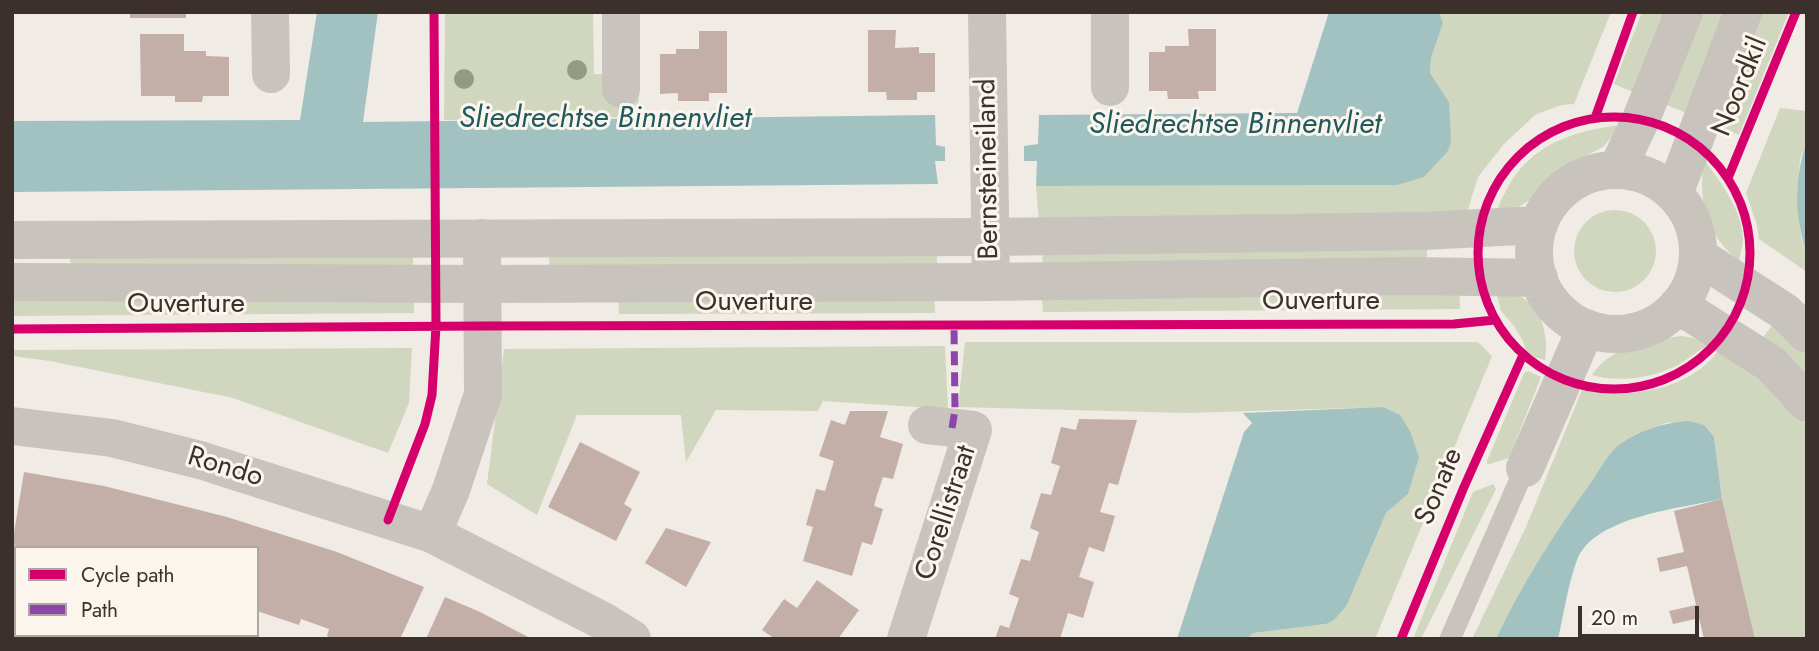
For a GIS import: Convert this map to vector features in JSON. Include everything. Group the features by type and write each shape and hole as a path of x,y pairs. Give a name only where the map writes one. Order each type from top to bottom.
{"street":[{"path":"270,12 271,74"},
{"path":"621,12 621,89"},
{"name":"Bernsteineiland","path":"987,12 991,282"},
{"path":"1110,12 1110,87"},
{"path":"1616,170 1641,119 1684,12"},
{"name":"Noordkil","path":"1674,194 1743,12"},
{"path":"1616,170 1638,173 1658,181 1674,194 1692,222 1698,256 1692,282 1678,305 1666,317 1635,331 1619,334 1586,328 1557,308 1539,278 1534,251 1539,225 1556,196 1584,176 1616,170"},
{"path":"12,240 990,237 1423,231 1539,225"},
{"path":"432,534 451,489 483,394 482,238"},
{"path":"1698,256 1786,312 1807,334"},
{"name":"Ouverture","path":"12,282 484,284 991,282 1413,276 1539,278"},
{"path":"1678,305 1771,364 1807,402"},
{"path":"1525,468 1586,328"},
{"name":"Corellistraat","path":"906,639 973,430 927,425"},
{"name":"Rondo","path":"12,426 112,438 201,460 432,534 592,615 632,639"}],"lane":[{"path":"1450,639 1525,468"}],"green space":[{"path":"445,12 593,12 594,74 609,74 639,91 638,117 444,120"},
{"path":"1436,12 1611,12 1574,104 1561,105 1535,115 1504,144 1478,177 1465,219 1039,222 1036,186 1397,185 1449,102 1430,73 1431,58 1443,23"},
{"path":"1642,12 1671,12 1638,94 1614,84"},
{"path":"1700,12 1731,12 1689,114 1664,104"},
{"path":"1760,12 1789,12 1739,135 1715,125"},
{"path":"1780,108 1807,111 1807,139 1800,160 1797,196 1801,237 1807,255 1807,272 1759,239 1746,193"},
{"path":"1622,125 1603,147 1566,166 1533,198 1496,217 1500,202 1518,172 1542,150 1572,135"},
{"path":"1704,160 1724,187 1739,218 1743,239 1739,261 1719,240 1707,216 1702,189"},
{"path":"1607,210 1623,210 1638,217 1649,228 1656,243 1653,267 1644,280 1623,292 1607,292 1592,285 1581,274 1574,259 1574,243 1581,228 1592,217"},
{"path":"1041,243 1427,243 1427,265 1043,265"},
{"path":"937,245 937,266 550,270 548,247"},
{"path":"413,248 413,269 71,270 69,249"},
{"path":"1459,285 1460,309 1043,312 1041,290"},
{"path":"1495,288 1522,298 1537,311 1545,336 1545,360 1527,355 1523,341 1501,311"},
{"path":"934,289 935,313 619,314 618,292"},
{"path":"414,292 414,313 12,316 12,294"},
{"path":"1774,323 1807,352 1807,384 1761,340"},
{"path":"1683,336 1705,341 1706,347 1678,365 1647,376 1614,379 1592,375 1600,365 1620,351 1646,342"},
{"path":"965,342 1478,342 1492,356 1375,639 1246,639 1254,633 1326,624 1347,605 1386,513 1408,494 1383,407 1186,413 958,407"},
{"path":"945,346 948,409 823,401 818,411 716,410 686,462 681,415 577,415 537,515 487,484 504,349"},
{"path":"1721,347 1784,397 1807,426 1807,639 1755,639 1722,499 1714,437 1669,422 1636,434 1539,561 1496,639 1472,639 1526,527 1582,390 1620,393 1659,388 1694,374"},
{"path":"412,348 409,403 388,453 233,398 50,361 12,356 12,350"},
{"path":"1528,371 1541,377 1509,458 1487,465 1524,373"},
{"path":"1493,484 1496,489 1421,639 1413,639 1473,492"}],"water":[{"name":"Sliedrechtse Binnenvliet","path":"317,12 378,12 363,122 935,115 936,145 945,147 945,161 935,161 938,184 12,192 12,121 300,120"},
{"name":"Sliedrechtse Binnenvliet","path":"1329,12 1439,13 1443,23 1431,58 1430,73 1449,102 1451,143 1447,152 1424,177 1397,185 1036,186 1037,161 1024,161 1024,146 1038,144 1039,115 1297,113"},
{"path":"1807,139 1807,255 1797,197"},
{"path":"1383,407 1400,415 1410,431 1419,457 1408,494 1386,513 1347,605 1334,620 1326,624 1254,633 1246,639 1177,639 1244,432 1252,423 1243,413"},
{"path":"1688,421 1704,425 1714,437 1722,499 1641,516 1601,533 1586,545 1577,560 1558,639 1496,639 1540,559 1611,453 1643,431 1669,423"}],"building":[{"path":"130,12 186,12 186,18 130,18"},
{"path":"1188,29 1216,29 1216,91 1198,91 1199,99 1168,99 1167,91 1149,91 1149,52 1165,52 1165,46 1189,46"},
{"path":"868,30 896,30 895,48 919,47 919,53 935,53 935,92 917,92 917,100 887,100 886,92 868,92"},
{"path":"699,31 727,31 727,93 709,93 709,101 678,101 678,93 660,94 660,54 676,54 676,49 699,49"},
{"path":"140,34 184,34 184,51 206,51 206,56 229,57 229,96 203,96 202,102 175,102 175,96 141,96"},
{"path":"850,411 888,411 880,437 903,444 893,479 883,477 877,495 874,506 883,509 872,545 862,542 852,576 803,561 813,527 806,525 816,489 825,491 834,461 819,456 831,420 845,425"},
{"path":"1079,419 1137,420 1118,485 1109,483 1100,512 1115,516 1104,552 1089,547 1079,577 1094,582 1083,618 1068,613 1060,639 995,639 1000,625 1009,628 1019,598 1009,594 1021,559 1030,561 1039,532 1030,528 1041,493 1051,495 1060,466 1051,463 1061,427 1076,430"},
{"path":"580,442 640,472 624,504 632,509 616,541 548,507"},
{"path":"24,472 104,486 227,517 337,552 424,587 400,639 334,639 327,636 329,629 301,619 299,625 259,612 259,546 12,545"},
{"path":"1722,499 1755,639 1704,639 1699,618 1673,624 1669,611 1696,605 1687,566 1660,572 1657,558 1684,552 1674,511"},
{"path":"666,528 711,542 686,587 645,563"},
{"path":"817,580 859,610 838,639 775,639 762,630 784,599 797,608"},
{"path":"445,597 480,612 532,639 426,639"}],"marked path":[{"path":"952,428 955,410 954,326"}],"cycle path":[{"path":"388,520 425,424 432,395 436,326 434,12"},
{"path":"1595,118 1633,12"},
{"path":"1728,178 1796,12"},
{"path":"1614,117 1653,123 1678,133 1710,157 1727,178 1739,201 1747,227 1750,253 1744,292 1734,317 1710,349 1689,366 1666,378 1640,386 1614,389 1575,383 1550,373 1518,349 1501,328 1489,305 1481,279 1478,253 1484,214 1494,189 1518,157 1539,140 1562,128 1588,120 1614,117"},
{"path":"12,329 1454,324 1495,320"},
{"name":"Sonate","path":"1401,639 1464,487 1523,355"}]}
